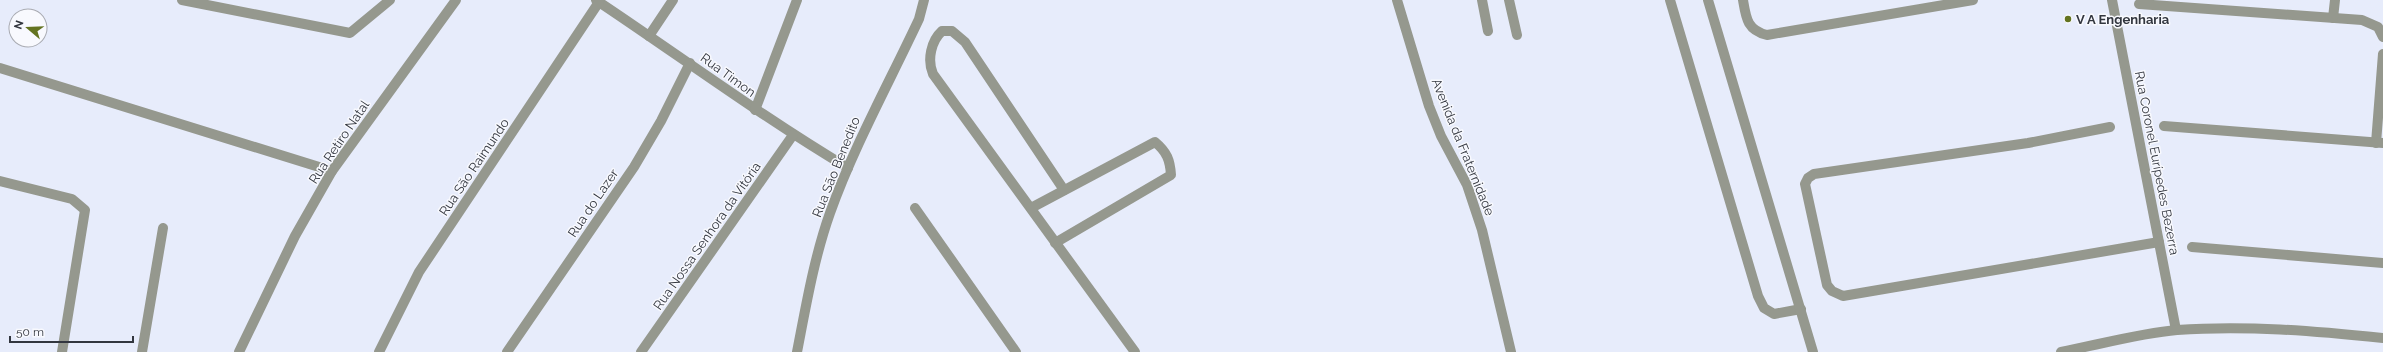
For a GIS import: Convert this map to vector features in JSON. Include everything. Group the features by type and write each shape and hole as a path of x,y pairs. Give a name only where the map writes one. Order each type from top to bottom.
{"street":[{"path":"182,0 350,33 390,0"},
{"name":"Rua Retiro Natal","path":"239,352 296,236 332,171 456,0"},
{"path":"650,36 673,0"},
{"path":"755,110 797,0"},
{"name":"Rua São Benedito","path":"797,352 817,256 830,213 848,168 918,19 924,0"},
{"name":"Avenida da Fraternidade","path":"1397,0 1429,106 1441,136 1467,186 1482,230 1511,352"},
{"path":"1482,0 1488,31"},
{"path":"1509,0 1517,35"},
{"path":"1670,0 1758,296 1764,308 1774,314 1801,309"},
{"path":"1708,0 1801,309 1812,352"},
{"path":"1743,0 1747,22 1752,29 1767,35 1973,0"},
{"name":"Rua Coronel Eurípedes Bezerra","path":"2112,0 2176,330"},
{"path":"2333,18 2335,0"},
{"name":"Rua Timon","path":"597,1 690,63 755,110 848,168"},
{"name":"Rua São Raimundo","path":"380,352 419,272 597,1"},
{"path":"2139,4 2362,20 2378,27 2383,37"},
{"path":"1064,190 965,42 952,31 942,31 936,36 930,58 930,66 933,74 1135,352"},
{"path":"2164,126 2379,143 2383,54"},
{"name":"Rua do Lazer","path":"507,352 634,167 664,115 690,63"},
{"path":"0,68 332,171"},
{"path":"2110,127 2028,142 1814,174 1808,178 1805,184 1826,285 1832,291 1843,296 2159,242"},
{"name":"Rua Nossa Senhora da Vitória","path":"641,352 793,135"},
{"path":"1031,208 1155,142 1165,150 1170,160 1171,175 1055,243"},
{"path":"0,181 72,199 85,210 62,352"},
{"path":"915,208 1016,352"},
{"path":"142,352 163,228"},
{"path":"2192,247 2383,263"},
{"path":"2061,352 2176,330 2236,328 2295,329 2383,338"}],"place":[{"name":"V A Engenharia","path":"2068,19"}]}
